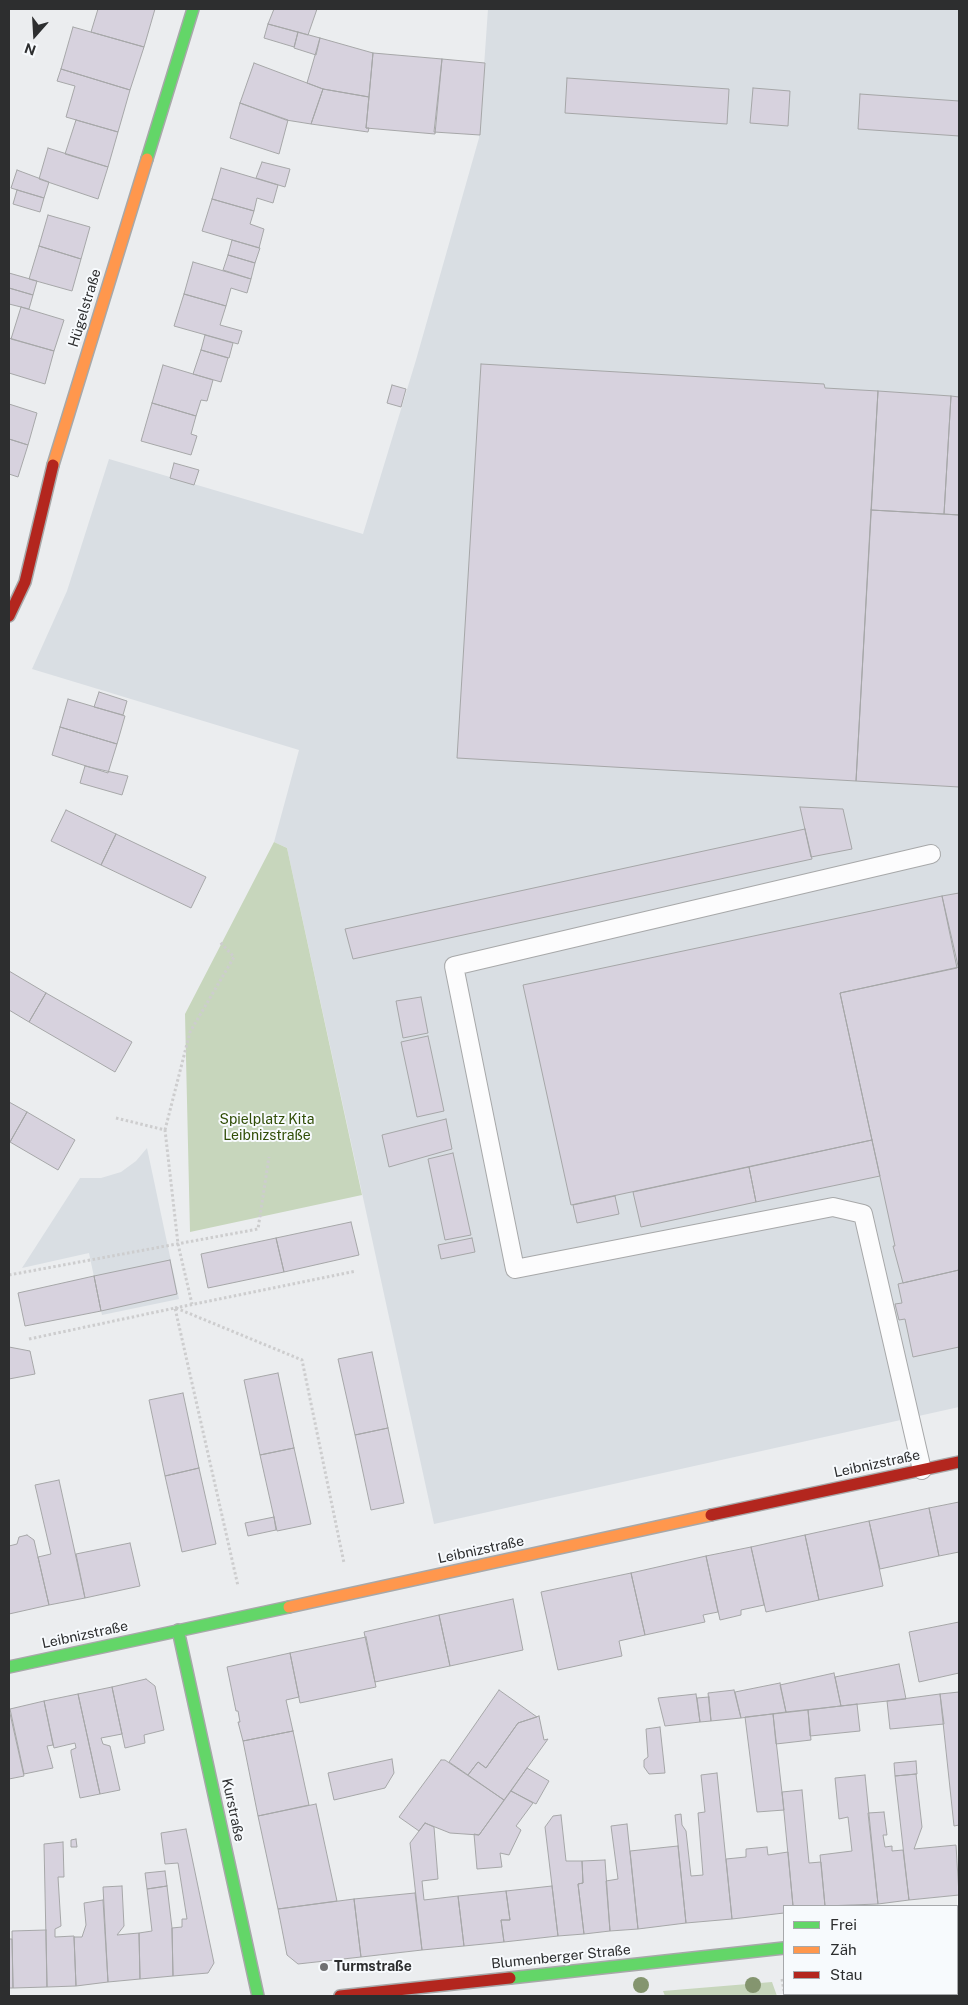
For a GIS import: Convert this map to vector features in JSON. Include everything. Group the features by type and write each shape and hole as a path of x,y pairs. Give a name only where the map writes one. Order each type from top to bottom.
{"street":[{"name":"Hügelstraße","path":"9,616 25,582 49,478 193,9"},
{"name":"Leibnizstraße","path":"9,1667 959,1462"},
{"name":"Kurstraße","path":"178,1630 258,1996"},
{"name":"Blumenberger Straße","path":"340,1996 783,1948"}],"lane":[{"path":"922,1470 863,1214 833,1207 516,1269 454,966 931,854"}],"path":[{"path":"192,1304 178,1244 165,1130 190,1032 234,957 219,940"},
{"path":"116,1118 165,1130"},
{"path":"9,1275 258,1229 269,1157"},
{"path":"29,1339 356,1271"},
{"path":"175,1308 302,1360 351,1593"},
{"path":"175,1308 244,1616"}],"shaded area":[{"path":"488,9 959,9 959,1407 434,1524 287,848 274,842 299,750 32,669 67,591 109,459 363,534 416,360 479,138"},
{"path":"147,1148 179,1299 102,1315 89,1253 22,1268 80,1178 101,1178 121,1172 136,1161"}],"green space":[{"name":"Spielplatz Kita Leibnizstraße","path":"274,842 287,848 362,1195 190,1232 185,1014"},
{"path":"959,1965 959,1996 812,1995 958,1995"},
{"path":"772,1982 777,1996 665,1996 663,1991"}],"building":[{"path":"98,9 155,9 144,47 91,32"},
{"path":"274,9 317,9 308,35 268,24"},
{"path":"268,24 298,32 294,47 264,38"},
{"path":"73,27 144,47 130,90 61,69"},
{"path":"298,32 320,38 316,55 294,48"},
{"path":"320,38 373,53 369,97 323,89 307,83"},
{"path":"373,53 442,59 435,134 366,128"},
{"path":"442,59 485,63 480,135 434,132"},
{"path":"254,63 323,89 311,124 286,120 240,103"},
{"path":"61,69 130,90 118,132 66,117 75,86 57,81"},
{"path":"567,78 729,89 727,124 565,113"},
{"path":"753,88 790,91 788,126 750,123"},
{"path":"323,89 369,97 366,128 369,128 368,132 311,124"},
{"path":"860,94 959,101 959,136 858,129"},
{"path":"240,103 288,120 279,154 230,138"},
{"path":"76,120 118,132 108,167 65,154"},
{"path":"48,148 108,167 98,199 39,179"},
{"path":"262,162 290,169 285,187 256,178"},
{"path":"221,168 278,185 273,203 257,198 254,211 212,199"},
{"path":"17,170 49,182 44,198 11,188"},
{"path":"17,190 44,198 40,212 13,204"},
{"path":"212,199 254,211 250,224 264,229 259,248 202,231"},
{"path":"48,215 90,227 81,259 39,246"},
{"path":"232,240 260,248 255,263 228,255"},
{"path":"39,246 81,259 72,291 29,279"},
{"path":"228,255 255,263 251,279 223,270"},
{"path":"193,262 251,279 247,293 231,288 226,306 184,294"},
{"path":"9,273 37,281 33,295 9,288"},
{"path":"9,288 33,295 29,309 9,304"},
{"path":"184,294 226,306 220,325 242,331 238,344 174,326"},
{"path":"21,307 64,320 54,351 11,339"},
{"path":"205,335 233,343 229,358 201,350"},
{"path":"9,338 54,351 45,384 9,373"},
{"path":"201,350 228,358 221,382 193,374"},
{"path":"481,364 824,384 825,388 878,391 856,781 457,758"},
{"path":"163,365 213,380 207,401 201,400 196,416 152,403"},
{"path":"392,385 406,389 401,407 387,403"},
{"path":"878,391 951,396 944,514 871,510"},
{"path":"951,396 959,397 959,515 944,514"},
{"path":"152,403 196,416 191,434 197,436 191,455 141,441"},
{"path":"9,404 37,413 28,445 9,439"},
{"path":"9,439 28,445 18,477 9,474"},
{"path":"174,463 199,470 194,485 170,478"},
{"path":"871,510 959,515 959,787 856,781"},
{"path":"99,692 127,701 123,715 94,707"},
{"path":"68,699 125,716 117,744 60,727"},
{"path":"60,727 117,744 108,773 52,755"},
{"path":"85,766 128,776 122,795 80,783"},
{"path":"800,807 843,809 852,849 811,857"},
{"path":"66,810 116,834 101,865 51,841"},
{"path":"805,829 812,859 353,959 345,929"},
{"path":"116,834 206,877 191,908 101,865"},
{"path":"959,893 959,970 942,896"},
{"path":"942,896 957,968 840,993 872,1140 571,1205 523,985"},
{"path":"959,967 959,1270 903,1283 893,1246 895,1246 840,993"},
{"path":"9,971 46,993 29,1022 9,1010"},
{"path":"46,993 132,1042 115,1072 29,1022"},
{"path":"421,997 428,1033 403,1038 396,1001"},
{"path":"428,1036 444,1111 417,1117 401,1042"},
{"path":"9,1102 27,1112 10,1142 9,1141"},
{"path":"27,1112 75,1140 58,1170 10,1142"},
{"path":"446,1119 452,1149 389,1167 382,1135"},
{"path":"872,1140 880,1176 756,1202 749,1167"},
{"path":"453,1153 471,1235 445,1240 428,1159"},
{"path":"749,1167 756,1202 641,1227 633,1192"},
{"path":"615,1196 619,1214 577,1223 573,1205"},
{"path":"351,1222 359,1255 284,1272 276,1238"},
{"path":"276,1238 284,1272 208,1288 201,1254"},
{"path":"472,1238 475,1252 441,1259 438,1245"},
{"path":"170,1260 177,1294 101,1311 94,1276"},
{"path":"959,1270 959,1347 913,1357 905,1319 899,1320 895,1304 902,1303 898,1284"},
{"path":"94,1276 101,1311 25,1326 18,1293"},
{"path":"9,1347 30,1351 35,1374 9,1379"},
{"path":"372,1352 388,1428 355,1435 338,1359"},
{"path":"278,1373 294,1448 260,1455 244,1380"},
{"path":"183,1393 199,1468 165,1476 149,1400"},
{"path":"388,1428 404,1503 371,1510 355,1435"},
{"path":"294,1448 311,1524 277,1531 260,1455"},
{"path":"199,1468 216,1544 182,1552 165,1476"},
{"path":"59,1480 85,1598 49,1605 38,1557 51,1554 35,1485"},
{"path":"959,1502 959,1552 939,1556 929,1508"},
{"path":"929,1508 939,1556 880,1569 869,1521"},
{"path":"274,1517 276,1530 248,1536 245,1523"},
{"path":"869,1521 883,1586 819,1600 805,1535"},
{"path":"27,1535 34,1540 49,1605 9,1614 9,1546 17,1544 19,1537"},
{"path":"805,1535 819,1600 766,1612 751,1547"},
{"path":"130,1543 140,1586 85,1598 76,1554"},
{"path":"751,1547 764,1605 741,1610 741,1615 720,1620 706,1556"},
{"path":"706,1556 718,1612 703,1615 705,1622 645,1635 631,1573"},
{"path":"631,1573 645,1635 619,1641 622,1656 558,1670 541,1592"},
{"path":"513,1599 523,1650 450,1666 439,1615"},
{"path":"439,1615 450,1666 375,1682 364,1632"},
{"path":"959,1622 959,1673 919,1682 909,1632"},
{"path":"366,1637 376,1687 300,1703 290,1653"},
{"path":"290,1653 299,1697 286,1700 293,1731 243,1741 227,1667"},
{"path":"899,1664 906,1699 841,1706 835,1677"},
{"path":"834,1673 841,1706 786,1712 780,1685"},
{"path":"146,1679 155,1686 164,1730 144,1735 145,1743 125,1748 112,1687"},
{"path":"780,1683 786,1712 741,1718 735,1692"},
{"path":"112,1687 122,1734 101,1738 103,1744 110,1746 120,1790 100,1794 78,1694"},
{"path":"499,1690 537,1717 518,1723 486,1768 478,1762 468,1775 449,1762"},
{"path":"734,1690 741,1718 711,1721 708,1693"},
{"path":"959,1692 959,1825 954,1826 940,1694"},
{"path":"78,1694 100,1794 80,1798 71,1753 71,1750 76,1748 75,1743 54,1748 44,1701"},
{"path":"696,1694 700,1722 665,1726 658,1698"},
{"path":"940,1694 944,1724 890,1729 887,1701"},
{"path":"709,1697 711,1721 700,1722 697,1698"},
{"path":"44,1701 53,1745 47,1746 53,1768 24,1774 10,1709"},
{"path":"857,1704 860,1731 810,1736 808,1710"},
{"path":"9,1709 24,1776 9,1779"},
{"path":"808,1710 811,1740 776,1744 773,1714"},
{"path":"773,1714 784,1810 757,1812 745,1717"},
{"path":"539,1716 544,1740 548,1739 504,1800 468,1775 478,1762 486,1768 518,1723"},
{"path":"660,1727 665,1773 649,1774 644,1767 644,1760 648,1757 646,1729"},
{"path":"293,1731 309,1805 258,1816 243,1741"},
{"path":"392,1759 394,1773 385,1788 334,1800 328,1773"},
{"path":"441,1760 445,1760 504,1800 479,1835 450,1833 425,1823 419,1831 399,1817"},
{"path":"916,1761 917,1774 895,1776 894,1763"},
{"path":"527,1768 549,1781 536,1804 511,1791"},
{"path":"717,1773 732,1919 686,1923 675,1815 681,1814 682,1825 686,1831 691,1876 703,1875 698,1813 705,1812 701,1775"},
{"path":"916,1774 922,1827 914,1849 956,1845 959,1895 909,1900 895,1776"},
{"path":"865,1775 878,1904 825,1905 820,1855 852,1851 848,1817 839,1819 835,1778"},
{"path":"802,1790 809,1863 821,1862 825,1905 793,1905 782,1792"},
{"path":"511,1791 533,1803 516,1826 521,1830 509,1855 500,1853 502,1867 477,1869 474,1834 479,1835"},
{"path":"316,1804 337,1901 278,1909 258,1816"},
{"path":"884,1812 887,1835 883,1835 885,1847 892,1846 892,1851 903,1850 909,1900 878,1904 868,1813"},
{"path":"561,1815 566,1861 582,1861 583,1883 578,1884 584,1934 558,1936 545,1827 553,1816"},
{"path":"425,1823 434,1827 438,1879 422,1881 424,1900 458,1896 464,1946 422,1950 410,1843"},
{"path":"627,1824 638,1929 610,1931 606,1881 618,1879 611,1826"},
{"path":"186,1829 214,1963 208,1973 173,1976 172,1928 182,1927 182,1919 187,1919 178,1863 165,1864 161,1833"},
{"path":"76,1839 77,1847 71,1847 71,1840"},
{"path":"63,1842 64,1877 58,1877 61,1926 55,1929 55,1937 74,1936 76,1986 47,1987 44,1844"},
{"path":"678,1846 686,1923 638,1929 630,1851"},
{"path":"767,1847 768,1855 788,1852 793,1905 783,1905 783,1913 732,1919 726,1859 746,1857 746,1849"},
{"path":"605,1860 610,1931 584,1934 578,1884 583,1883 582,1861"},
{"path":"165,1871 167,1886 147,1889 145,1873"},
{"path":"122,1886 124,1926 117,1935 139,1933 140,1979 108,1982 103,1887"},
{"path":"167,1886 172,1928 173,1976 140,1979 139,1933 152,1931 147,1889"},
{"path":"552,1886 558,1936 504,1942 501,1920 510,1920 506,1891"},
{"path":"506,1891 510,1920 501,1920 504,1942 464,1946 458,1896"},
{"path":"415,1893 422,1950 361,1957 354,1899"},
{"path":"354,1899 361,1957 298,1964 287,1955 278,1909"},
{"path":"103,1900 108,1982 76,1986 74,1937 82,1937 86,1925 84,1903"},
{"path":"46,1930 47,1987 13,1988 12,1931"},
{"path":"9,1939 12,1939 13,1988 9,1988"}],"traffic: fast":[{"path":"147,159 193,9"},
{"path":"9,1667 289,1607"},
{"path":"178,1630 258,1996"},
{"path":"510,1978 783,1948"}],"traffic: slow":[{"path":"53,465 147,159"},
{"path":"289,1607 711,1515"}],"traffic: jam":[{"path":"9,616 25,582 53,465"},
{"path":"711,1515 959,1462"},
{"path":"340,1996 510,1978"}],"place":[{"name":"Turmstraße","path":"324,1967"}]}
